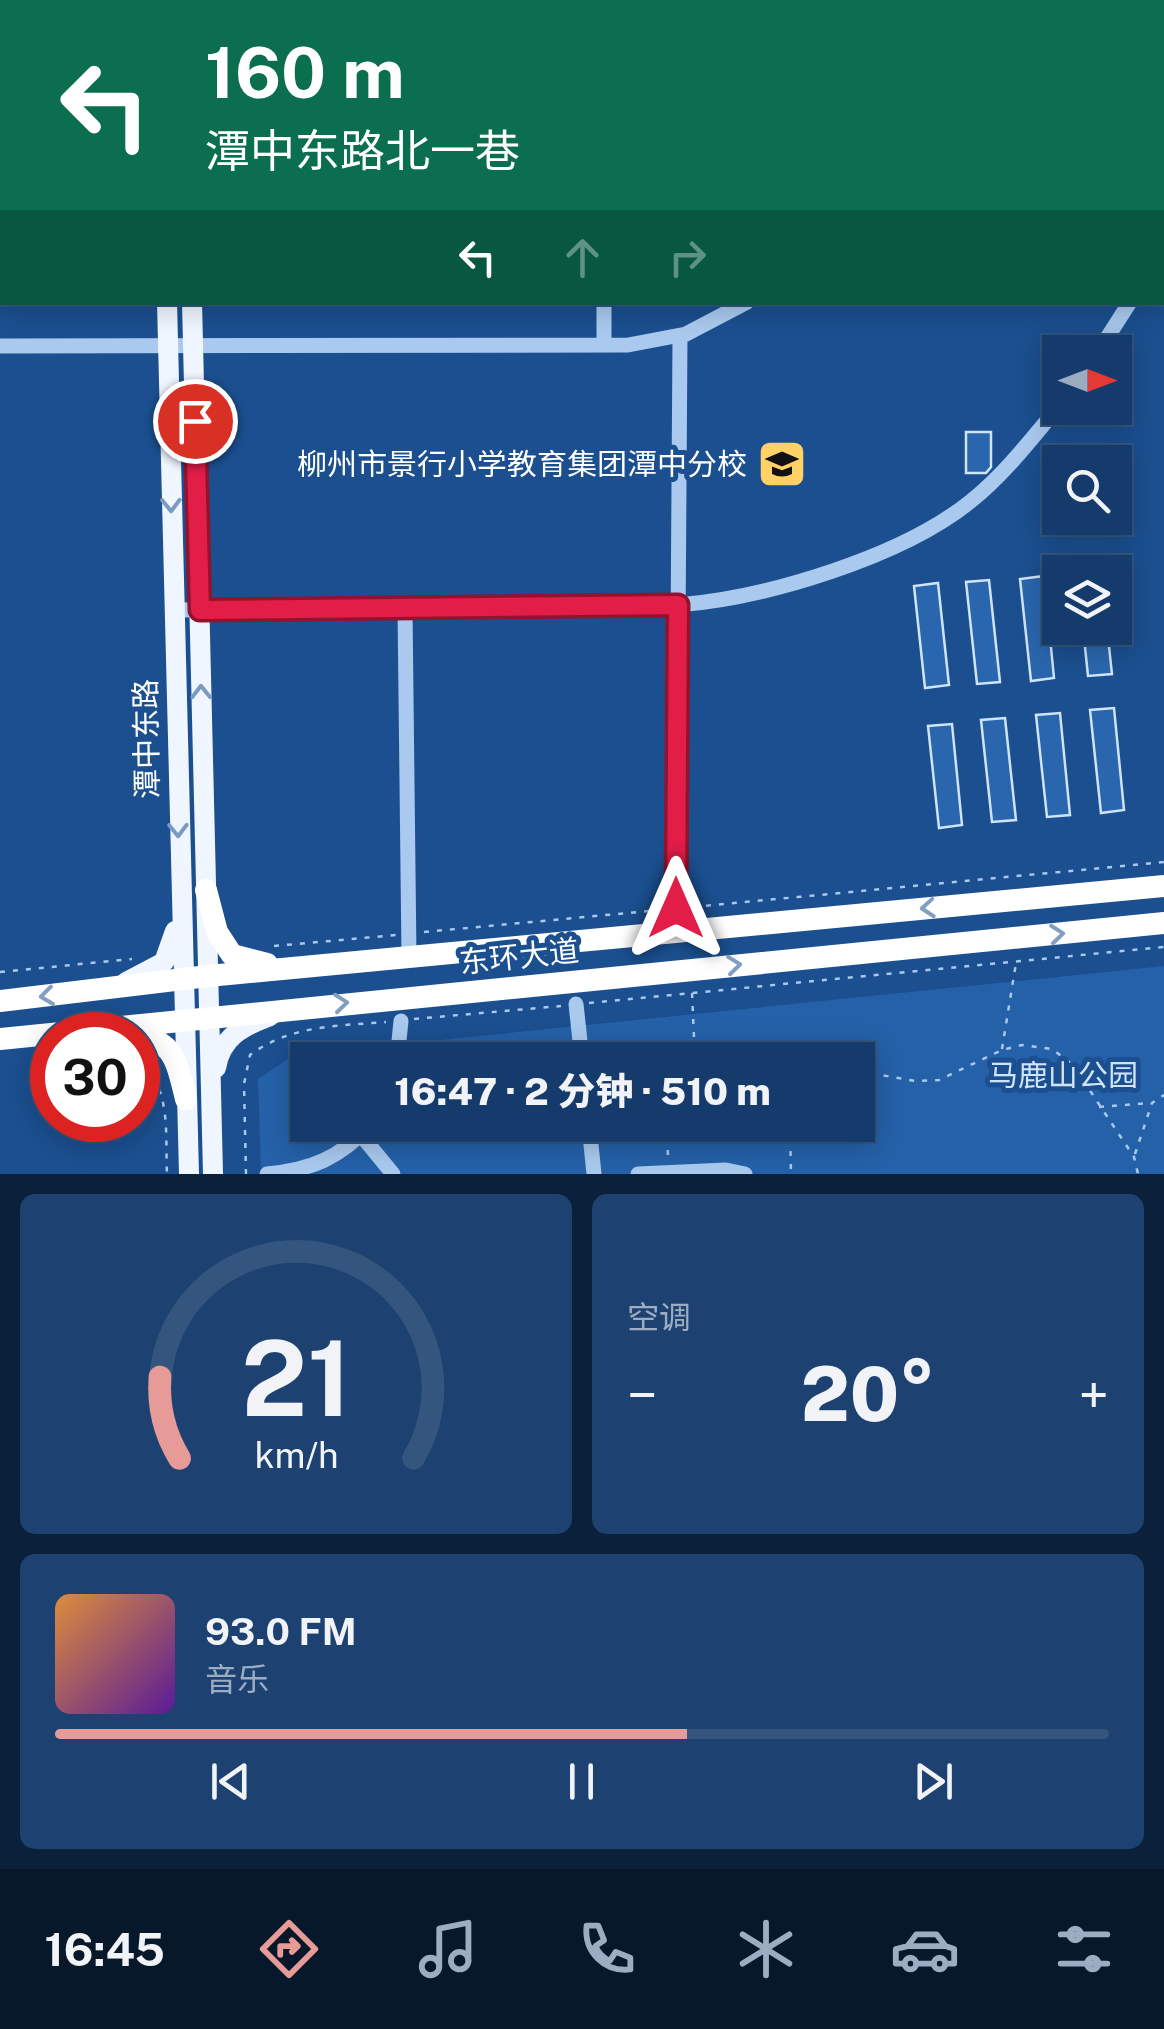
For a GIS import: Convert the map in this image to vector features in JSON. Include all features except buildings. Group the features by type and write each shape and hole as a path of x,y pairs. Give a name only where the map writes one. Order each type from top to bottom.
{"highway":[{"name":"东环大道","path":"0,1001 301,967 408,945 676,920 1164,886"},
{"path":"206,890 217,932 232,955 258,963 301,967"},
{"name":"东环大道","path":"160,1022 1164,923"},
{"name":"东环大道","path":"0,1039 30,1036"},
{"path":"160,1041 177,1061 186,1099"}],"main road":[{"name":"潭中东路","path":"167,305 188,1174"},
{"name":"潭中东路","path":"192,305 213,1174"},
{"path":"110,988 143,976 164,962 174,935 180,894"},
{"path":"211,1100 218,1059 228,1039 246,1024 295,1008"}],"street":[{"path":"604,305 604,345"},
{"path":"0,346 604,345 658,342 680,336 741,305"},
{"path":"1109,335 1128,305"},
{"path":"676,920 680,336"},
{"path":"174,610 678,605 736,598 863,560 929,529 972,500 1042,424"},
{"path":"406,608 408,945"},
{"path":"576,1004 580,1042"},
{"path":"399,1042 402,1020"},
{"path":"267,1174 306,1169 330,1160 351,1142"},
{"path":"373,1142 393,1174"},
{"path":"590,1142 594,1174"},
{"path":"638,1174 726,1170 745,1174"}],"path":[{"path":"274,946 408,945 676,920 1164,862"},
{"path":"246,1174 244,1084 250,1055 280,1035 296,1031 1164,947"},
{"path":"0,972 132,959"},
{"path":"1002,1050 1016,962"},
{"path":"692,994 693,1042"},
{"path":"875,1075 939,1080 1002,1050 1022,1045 1052,1049 1074,1064 1134,1156 1138,1174"},
{"path":"160,1089 164,1097 167,1174"},
{"path":"1099,1106 1152,1102 1164,1095"},
{"path":"1134,1156 1152,1102"},
{"path":"668,1142 668,1172"},
{"path":"790,1142 790,1174"}],"green space":[{"name":"马鹿山公园","path":"1164,966 1164,1174 261,1174 258,1079 290,1058 290,1142 875,1142 875,1042 421,1042"}],"place":[{"name":"柳州市景行小学教育集团潭中分校","path":"782,464"}],"route":[{"path":"195,421 200,610 678,605 676,908"}]}
